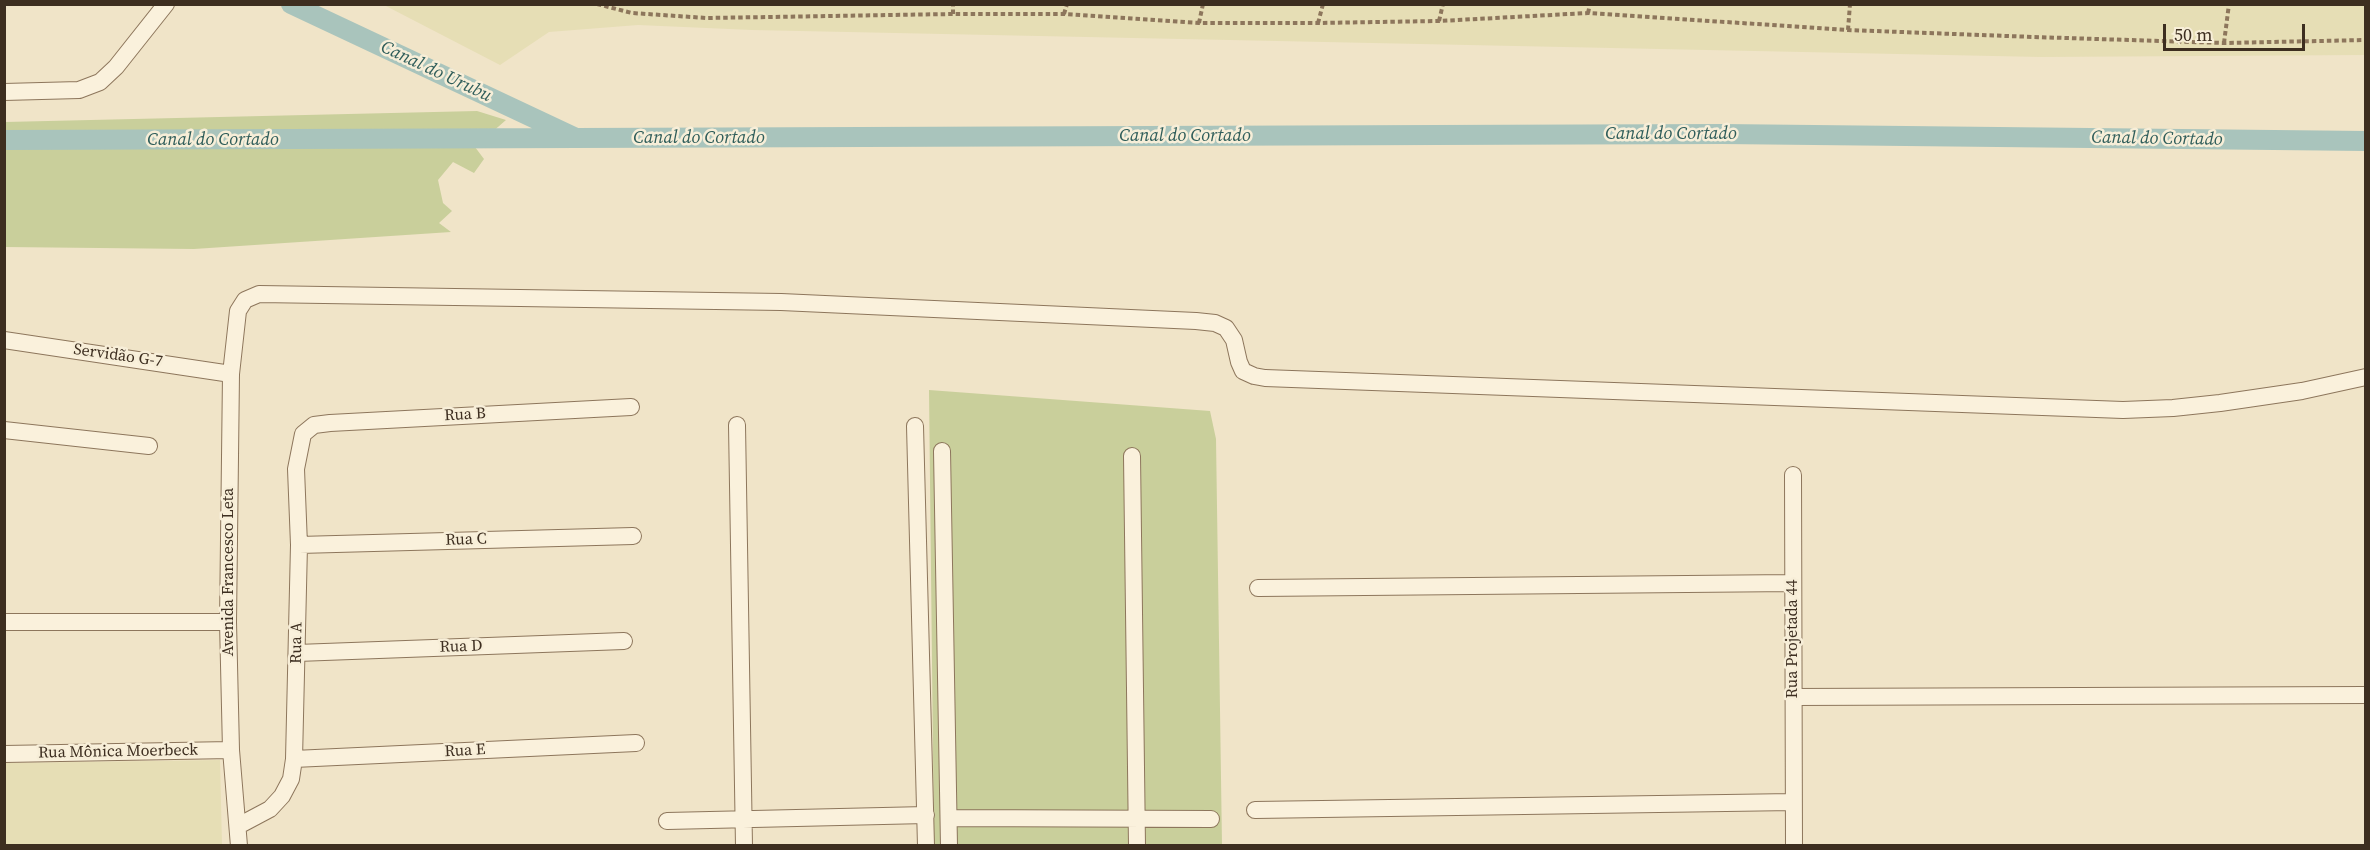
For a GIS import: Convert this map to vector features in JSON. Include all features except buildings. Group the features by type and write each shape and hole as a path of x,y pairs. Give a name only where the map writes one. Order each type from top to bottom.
{"street":[{"path":"4,92 79,90 100,82 116,67 164,7"},
{"name":"Avenida Francesco Leta","path":"239,846 231,750 228,622 231,374 238,311 245,300 259,294 769,301 1196,321 1215,323 1226,328 1234,340 1243,370 1254,376 1265,378 2070,409 2173,408 2220,403 2302,391 2366,377"},
{"name":"Servidão G-7","path":"4,340 231,374"},
{"name":"Rua B","path":"303,434 314,425 330,423 631,407"},
{"path":"736,425 744,846"},
{"path":"915,426 926,846"},
{"path":"4,430 149,446"},
{"name":"Rua A","path":"238,826 270,809 282,796 291,778 294,759 299,545 296,469 303,434"},
{"path":"942,451 949,846"},
{"path":"1132,456 1137,846"},
{"name":"Rua Projetada 44","path":"1793,475 1794,846"},
{"name":"Rua C","path":"299,545 633,536"},
{"path":"1258,588 1793,583"},
{"path":"4,622 228,622"},
{"name":"Rua D","path":"297,653 624,641"},
{"path":"1793,697 2366,695"},
{"name":"Rua E","path":"294,759 636,743"},
{"name":"Rua Mônica Moerbeck","path":"4,754 231,750"},
{"path":"1255,810 1793,802"},
{"path":"667,821 926,815"},
{"path":"949,818 1211,819"}],"path":[{"path":"597,4 632,13 707,18 1064,14 1198,23 1318,23 1439,21 1588,13 1848,30 2224,43 2366,40"},
{"path":"953,4 953,14"},
{"path":"1064,14 1067,4"},
{"path":"1198,23 1203,4"},
{"path":"1318,23 1323,4"},
{"path":"1439,21 1443,4"},
{"path":"1588,13 1590,4"},
{"path":"1848,30 1851,4"},
{"path":"2224,43 2229,4"}],"shaded area":[{"path":"2365,4 2365,55 2041,57 752,30 638,25 549,32 500,65 384,5"},
{"path":"220,760 222,845 5,845 5,763"}],"green space":[{"path":"477,111 506,120 475,147 484,159 474,173 453,162 438,180 443,203 452,211 439,223 451,232 194,249 5,247 5,122"},
{"path":"929,390 1210,411 1216,439 1222,845 934,845"}],"waterway":[{"name":"Canal do Urubu","path":"291,4 574,137"},
{"name":"Canal do Cortado","path":"4,140 1722,134 2366,141"}]}
